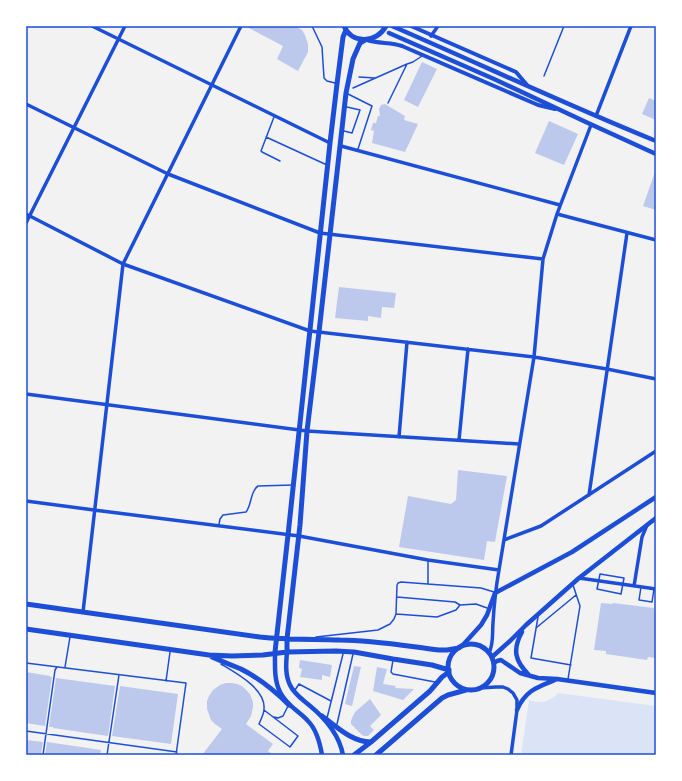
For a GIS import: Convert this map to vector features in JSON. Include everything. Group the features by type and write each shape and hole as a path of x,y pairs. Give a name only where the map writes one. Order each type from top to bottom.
{"main road":[{"path":"370,742 355,740 322,716 294,691 286,671 286,652 299,536 307,430 346,93 353,59 360,44 379,35 386,26"},
{"path":"392,26 656,141"},
{"path":"289,705 276,680 276,639 294,485 327,165 344,28"},
{"path":"344,28 351,36 366,40"},
{"path":"389,33 494,79 560,111 656,154"},
{"path":"468,690 457,685 451,678 449,661 456,650 461,647 481,625 495,593 572,552 656,497"},
{"path":"490,655 579,578 656,518"},
{"path":"27,605 276,639 367,641 439,650 447,650 469,644 484,648 494,663 491,678 485,686 448,695 442,698 376,755"},
{"path":"526,625 517,643 516,652 517,660 530,676"},
{"path":"26,629 209,656 255,655 275,652 354,652 432,665 449,671"},
{"path":"209,656 242,670 274,691 308,721 319,741 322,755"},
{"path":"494,663 501,660 520,673 538,678 557,679 656,693"},
{"path":"354,755 430,691 442,676 449,671"},
{"path":"517,710 525,696 531,691 557,679"},
{"path":"322,716 335,734 342,747 343,755"}],"street":[{"path":"92,26 330,143"},
{"path":"26,223 28,215 74,128 125,26"},
{"path":"83,612 123,264 241,26"},
{"path":"411,26 516,72 528,86"},
{"path":"431,36 438,26"},
{"path":"596,116 631,26"},
{"path":"366,40 384,44 396,44 538,105 560,111"},
{"path":"26,104 168,174 320,233 543,259"},
{"path":"490,655 493,640 495,593 534,357 543,259 560,205 591,125"},
{"path":"341,146 560,205"},
{"path":"557,214 656,240"},
{"path":"28,215 123,264 310,331 534,357 656,378"},
{"path":"589,495 627,233"},
{"path":"399,437 407,342"},
{"path":"458,440 468,349"},
{"path":"26,394 299,430 519,444"},
{"path":"504,540 541,526 656,452"},
{"path":"26,501 299,536 428,560 499,570"},
{"path":"634,586 642,537 648,523"},
{"path":"579,578 655,589"},
{"path":"480,688 496,686 508,689 513,693 517,700 511,755"}],"lane":[{"path":"312,26 322,47 324,78 327,81 337,84"},
{"path":"544,76 564,26"},
{"path":"353,88 413,62 424,55"},
{"path":"388,102 407,64"},
{"path":"359,77 375,78"},
{"path":"346,93 372,106 358,151"},
{"path":"342,131 352,133 360,110 345,106"},
{"path":"274,116 261,151 280,161"},
{"path":"266,138 327,165"},
{"path":"218,526 220,519 223,516 246,512 254,489 258,486 294,485"},
{"path":"428,560 428,584"},
{"path":"600,574 624,578 622,594 597,589 599,581 600,574"},
{"path":"296,639 378,630 390,624 396,614 397,585 401,582 481,588 495,593"},
{"path":"568,681 580,606 572,585"},
{"path":"641,587 639,600 652,602 655,589"},
{"path":"536,628 576,595"},
{"path":"396,597 456,602 460,604 476,604 489,609"},
{"path":"396,614 437,617 456,610 460,604"},
{"path":"538,615 531,658 571,665"},
{"path":"65,668 70,635"},
{"path":"166,681 171,650"},
{"path":"327,720 344,652"},
{"path":"336,726 354,652"},
{"path":"209,656 231,670 257,690 264,703 264,710 259,724 290,747 298,736 264,710"},
{"path":"393,659 391,672 393,674 437,682"},
{"path":"26,662 186,683 176,755"},
{"path":"44,755 55,670 57,667"},
{"path":"107,755 119,675"},
{"path":"294,691 299,684 332,701"},
{"path":"274,717 278,718 283,716 289,705"},
{"path":"26,731 176,752"}],"shaded area":[{"path":"558,693 656,706 656,755 521,755 529,700 541,702 552,698"}],"building":[{"path":"245,26 295,26 302,30 308,44 308,52 298,71 277,59 283,46"},
{"path":"422,62 437,69 418,107 404,100"},
{"path":"649,98 656,101 656,120 642,114"},
{"path":"385,104 405,116 404,120 418,124 405,152 372,143 374,131 371,130 373,123 376,123 378,116 380,116 379,109 381,105"},
{"path":"549,121 578,134 564,165 535,153"},
{"path":"656,172 656,210 643,206"},
{"path":"339,287 396,293 394,308 382,307 381,318 368,316 368,321 335,318"},
{"path":"458,470 507,476 495,542 487,541 484,560 399,547 408,496 451,504 456,500"},
{"path":"601,603 654,608 654,611 656,611 656,658 648,657 647,660 606,654 606,651 594,650"},
{"path":"300,660 332,665 330,677 322,675 322,680 300,677 302,669 299,668"},
{"path":"354,666 361,667 352,706 345,704"},
{"path":"377,667 387,669 383,684 396,686 395,688 414,689 403,700 373,691"},
{"path":"26,672 52,677 45,726 26,723"},
{"path":"56,678 115,686 108,736 49,727"},
{"path":"226,683 242,686 250,694 253,707 251,716 246,724 273,744 268,751 273,755 202,755 222,729 211,720 207,709 207,701 213,690"},
{"path":"120,686 178,694 171,744 112,736"},
{"path":"370,699 381,715 370,726 374,730 368,736 364,736 351,724 351,721 355,712"},
{"path":"26,740 43,742 41,755 26,755"},
{"path":"47,742 101,750 100,755 45,755"}]}
